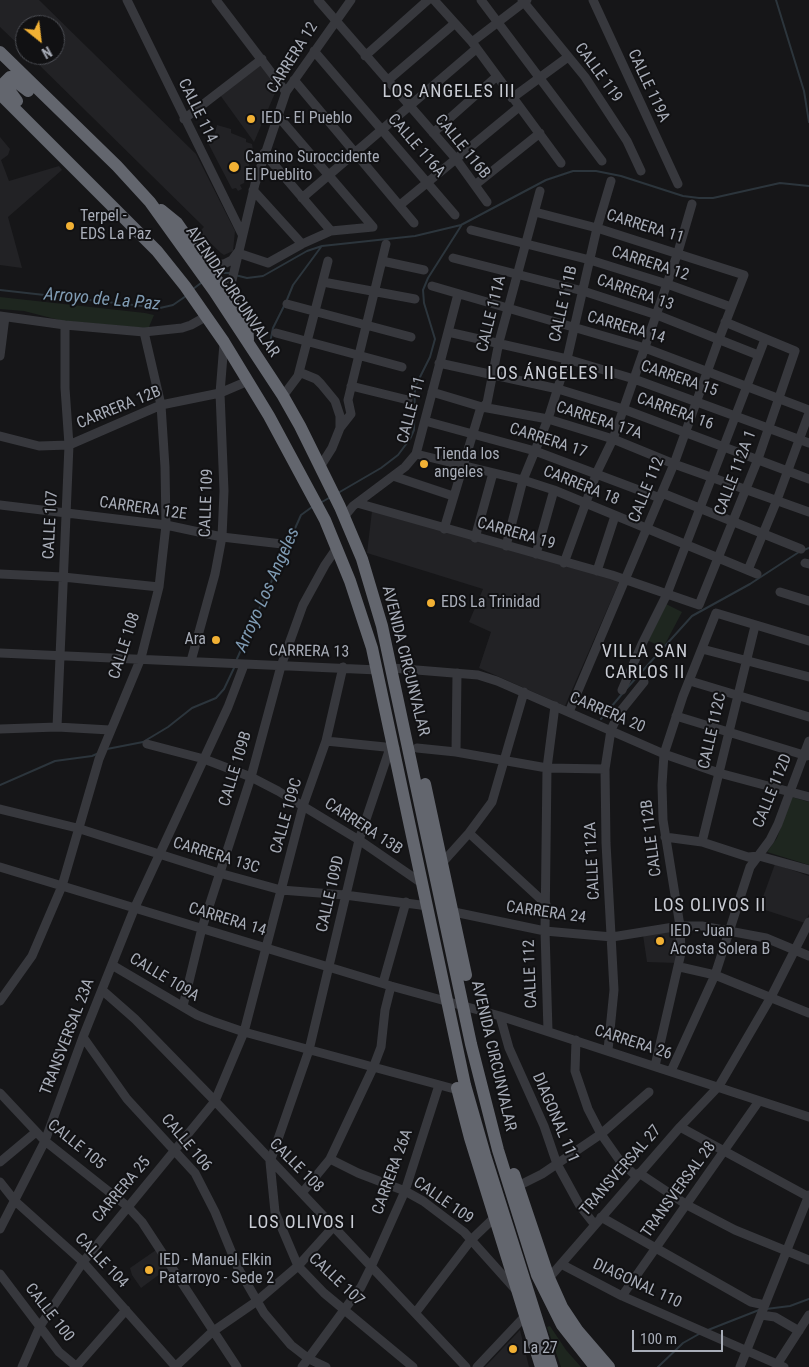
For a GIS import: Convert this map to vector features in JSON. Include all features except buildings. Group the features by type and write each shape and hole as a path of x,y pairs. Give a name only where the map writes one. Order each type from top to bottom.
{"highway":[{"name":"AVENIDA CIRCUNVALAR","path":"0,52 150,202 206,272 222,287 248,343 283,396 323,471 362,560 378,606 468,1007 471,1044 498,1150 537,1275 562,1325 592,1365"},
{"path":"0,62 6,73 0,78"},
{"path":"66,160 56,142 10,93 4,83 10,77 20,83 69,130 88,138"},
{"name":"AVENIDA CIRCUNVALAR","path":"0,94 157,251 185,286 207,316 248,381 310,488 324,518 350,581 378,670 392,748 428,906 465,1085 485,1155 552,1367"},
{"path":"150,202 177,222 200,255 206,272"},
{"path":"222,287 247,323 248,343"},
{"path":"404,721 408,726 416,748 443,862 454,912 468,1007 518,1186 549,1278 569,1318 609,1367"},
{"path":"446,1000 446,1034 458,1090 541,1367"}],"street":[{"name":"CALLE 114","path":"127,0 242,234"},
{"path":"216,0 286,92"},
{"name":"CALLE 116B","path":"318,0 456,159 487,202"},
{"name":"CARRERA 12","path":"222,287 235,268 253,190 286,92 335,20 351,0"},
{"path":"365,56 428,0"},
{"path":"434,0 474,46 561,163"},
{"path":"481,0 602,161"},
{"name":"CALLE 119A","path":"593,0 678,184"},
{"path":"302,198 409,107 498,21 524,1"},
{"name":"CALLE 119","path":"524,1 585,77 618,126 641,171"},
{"path":"387,81 454,24"},
{"name":"CALLE 116A","path":"314,51 455,215"},
{"path":"512,98 568,57"},
{"path":"184,119 262,59"},
{"path":"433,133 496,77"},
{"path":"294,80 414,223"},
{"path":"400,205 519,107"},
{"path":"200,255 206,261 215,264 224,264 232,260 238,253 268,263 302,244 331,231 373,227 277,115"},
{"path":"475,185 540,133"},
{"path":"264,154 331,231"},
{"name":"CALLE 111B","path":"506,546 523,480 548,419 567,359 597,228 611,180"},
{"path":"253,190 302,244"},
{"name":"CALLE 111A","path":"444,529 472,434 482,407 487,403 499,342 540,191"},
{"path":"564,563 596,472 613,439 668,284 692,204"},
{"name":"CARRERA 11","path":"534,212 678,252 744,275"},
{"name":"CARRERA 12","path":"471,230 590,260 668,284 731,308"},
{"path":"323,471 340,428 351,414 348,400 386,244"},
{"name":"CARRERA 13","path":"453,258 583,291 657,315 758,355"},
{"path":"283,396 299,372 328,261"},
{"path":"382,261 424,270"},
{"name":"CALLE 112","path":"569,712 648,529 687,432 696,400 744,275"},
{"path":"324,282 415,299"},
{"name":"CARRERA 14","path":"432,286 509,310 645,348 709,370 809,410"},
{"name":"CALLE 111","path":"341,511 355,505 393,476 416,454 458,294"},
{"path":"287,304 411,336"},
{"path":"0,356 3,316 66,325 144,332 182,328 207,316"},
{"path":"622,690 667,594 725,446 764,339 725,322"},
{"name":"CALLE 107","path":"57,727 69,445 65,388 66,325"},
{"name":"CALLE 108","path":"0,1002 32,956 62,886 77,828 99,759 141,658 159,587 166,525 160,404 144,332"},
{"name":"CARRERA 15","path":"448,332 499,342 567,359 634,379 805,441"},
{"path":"276,333 359,357 402,367"},
{"name":"CALLE 112A 1","path":"667,594 699,605 747,489 795,351 764,339"},
{"name":"CALLE 109","path":"191,661 215,574 222,537 224,491 220,393 224,342"},
{"name":"CARRERA 16","path":"440,363 558,389 623,409 809,479"},
{"path":"299,372 316,379 335,401 340,416 340,428"},
{"name":"CARRERA 12B","path":"0,436 39,446 69,445 160,404 220,393 248,381"},
{"path":"351,386 408,400"},
{"name":"CARRERA 17A","path":"432,392 482,407 548,419 613,439 674,464 809,512"},
{"path":"335,401 348,400"},
{"path":"748,570 788,471 805,441 809,414"},
{"name":"CARRERA 17","path":"425,420 535,451 734,521 801,549"},
{"name":"CARRERA 18","path":"416,454 523,480 554,490 756,574"},
{"path":"475,538 493,473"},
{"path":"393,476 453,496"},
{"path":"536,554 554,490"},
{"name":"CARRERA 12E","path":"0,505 166,525 222,537 282,544"},
{"name":"CARRERA 19","path":"355,505 597,571 667,594"},
{"path":"597,571 614,516"},
{"name":"CALLE 109B","path":"183,1006 202,928 251,777 281,666 303,605 324,565 336,549"},
{"path":"0,574 63,577 159,587"},
{"path":"780,592 809,601"},
{"name":"CALLE 112B","path":"656,1066 680,967 680,926 665,837 662,785 664,754 676,716 716,613 755,626"},
{"path":"755,626 809,640"},
{"name":"CALLE 112C","path":"702,842 755,626"},
{"path":"702,649 809,677"},
{"name":"CARRERA 13","path":"0,653 378,670"},
{"name":"CALLE 109A","path":"242,665 204,759 135,907 112,965 198,1015 244,1032 458,1090"},
{"name":"CALLE 109C","path":"244,1032 303,806 326,741 343,667"},
{"name":"CARRERA 20","path":"392,668 478,675 524,692 664,754 719,773 809,797"},
{"path":"456,752 457,673"},
{"path":"690,681 809,717"},
{"name":"CALLE 112A","path":"608,1050 614,990 606,843 605,768 611,730 624,704 644,682"},
{"path":"443,862 469,833 492,802 524,692"},
{"name":"CALLE 112","path":"548,1031 545,931 547,768 555,706"},
{"path":"676,716 806,756"},
{"path":"0,729 57,727 110,730"},
{"path":"326,741 392,748"},
{"name":"CALLE 112D","path":"671,1071 715,975 750,867 774,832 806,756 809,741"},
{"name":"CARRERA 13B","path":"147,744 204,759 251,777 359,840 423,884"},
{"name":"CALLE 109D","path":"270,1162 309,1050 359,840 392,748"},
{"path":"416,748 456,752 547,768 605,768"},
{"name":"CARRERA 13C","path":"0,809 77,828 219,874 282,890 345,895 428,906"},
{"path":"469,833 546,904"},
{"path":"665,837 702,842 748,857 759,856 809,870"},
{"name":"CARRERA 14","path":"0,867 266,948 446,1000"},
{"path":"302,1193 330,1159 382,1047 387,984 406,902"},
{"name":"CARRERA 24","path":"454,912 545,931 612,937 680,926 729,930 766,938 809,956"},
{"name":"TRANSVERSAL 27","path":"549,1278 638,1174 719,1086 771,997 796,951 809,922"},
{"name":"TRANSVERSAL 23A","path":"0,1229 44,1141 112,965"},
{"path":"680,967 715,975 809,1013"},
{"name":"CALLE 108","path":"102,990 135,1019 215,1101 270,1162 334,1226 466,1367"},
{"name":"CARRERA 26","path":"446,1000 608,1050 809,1117"},
{"name":"DIAGONAL 111","path":"500,1016 514,1059 544,1126 557,1164 580,1206 595,1224"},
{"name":"CARRERA 25","path":"22,1367 40,1326 83,1262 215,1101 244,1032"},
{"name":"CALLE 106","path":"83,1036 127,1098 195,1173 206,1192 238,1268 275,1327 309,1359 326,1367"},
{"path":"576,1040 574,1071 582,1097 601,1134 620,1160 638,1174 687,1204 735,1230 809,1260"},
{"name":"CARRERA 26A","path":"302,1367 360,1287 371,1266 405,1191 439,1085"},
{"name":"CALLE 105","path":"0,1092 44,1141 127,1206 152,1235 212,1332 237,1367"},
{"path":"518,1186 557,1164 601,1134 649,1092"},
{"name":"TRANSVERSAL 28","path":"622,1296 759,1101"},
{"path":"680,1127 809,1197 740,1367"},
{"path":"0,1162 36,1132"},
{"name":"CALLE 109","path":"330,1159 358,1173 405,1191 454,1224 519,1293"},
{"name":"CALLE 107","path":"270,1162 275,1212 298,1266 413,1367"},
{"name":"CALLE 104","path":"0,1182 15,1201 83,1262 175,1367"},
{"path":"416,1312 471,1240 495,1217"},
{"path":"601,1217 799,1331"},
{"path":"175,1367 212,1332 257,1301 298,1266 334,1226"},
{"name":"DIAGONAL 110","path":"561,1264 622,1296 781,1365"},
{"name":"CALLE 100","path":"0,1274 59,1352 77,1367"},
{"path":"77,1367 126,1310"},
{"path":"477,1367 526,1315"},
{"path":"781,1365 809,1315"}],"shaded area":[{"path":"0,0 39,0 54,15 15,15 15,41 0,27"},
{"path":"65,26 196,154 235,231 233,251 224,255 221,253 199,232 204,227 39,65 65,65"},
{"name":"IED - El Pueblo","path":"262,64 278,86 254,142 220,95"},
{"name":"Camino Suroccidente El Pueblito","path":"217,125 231,129 231,133 246,139 246,142 252,144 253,150 244,183 240,185 242,189 238,191 236,188 232,189 207,141 214,137"},
{"path":"0,137 10,149 8,155 1,160 9,181 59,166 62,170 8,217 22,268 0,265"},
{"path":"0,297 154,315 149,327 145,328 63,321 24,311 0,309"},
{"path":"372,511 620,580 565,706 479,668 491,632 469,622 483,589 367,553"},
{"path":"666,604 682,612 663,648 647,640"},
{"path":"792,797 809,802 809,865 767,852 777,838"},
{"path":"775,864 809,876 809,914 805,923 759,908"},
{"name":"IED - Juan Acosta Solera B","path":"677,931 677,963 647,962 643,935"},
{"name":"IED - Manuel Elkin Patarroyo - Sede 2","path":"156,1250 168,1268 141,1288 132,1275 130,1268"},
{"path":"550,1326 566,1350 581,1367 561,1367 547,1327"},
{"name":"La 27","path":"520,1330 529,1367 485,1367"}],"waterway":[{"path":"776,0 804,91 809,122"},
{"name":"Arroyo Los Angeles","path":"235,275 247,278 263,276 307,251 322,246 415,236 461,225 546,180 573,171 596,171 621,176 683,196 699,198 713,198 780,183 809,186"},
{"name":"Arroyo Los Angeles","path":"338,493 381,468 398,455 410,439 414,430 415,387 430,357 435,339 424,303 423,290 428,278 461,226"},
{"path":"286,302 293,285 321,247"},
{"name":"Arroyo Los Angeles","path":"218,273 231,273"},
{"name":"Arroyo de La Paz","path":"193,289 201,283"},
{"name":"Arroyo de La Paz","path":"0,290 160,308 173,305 186,296"},
{"path":"269,348 273,328 284,306"},
{"name":"Arroyo Los Angeles","path":"320,503 329,498"},
{"name":"Arroyo Los Angeles","path":"236,661 301,515 312,507"},
{"path":"804,550 809,548"},
{"path":"627,688 692,616 750,584 799,552"},
{"name":"Arroyo Los Angeles","path":"107,749 143,742 168,727 192,708 216,698 224,689 234,668"},
{"path":"601,719 622,694"},
{"name":"Arroyo Los Angeles","path":"0,785 55,761 92,756 99,753"},
{"path":"766,1309 790,1306 809,1299"},
{"path":"708,1330 759,1310"},
{"path":"658,1367 683,1343 699,1334"}],"place":[{"name":"IED - El Pueblo","path":"251,119"},
{"name":"Camino Suroccidente El Pueblito","path":"234,167"},
{"name":"Terpel - EDS La Paz","path":"70,226"},
{"name":"Tienda los angeles","path":"424,464"},
{"name":"EDS La Trinidad","path":"431,603"},
{"name":"Ara","path":"216,640"},
{"name":"IED - Juan Acosta Solera B","path":"660,941"},
{"name":"IED - Manuel Elkin Patarroyo - Sede 2","path":"149,1270"},
{"name":"La 27","path":"513,1349"}],"district":[{"name":"LOS ANGELES III","path":"449,92"},
{"name":"LOS ÁNGELES II","path":"551,374"},
{"name":"VILLA SAN CARLOS II","path":"645,662"},
{"name":"LOS OLIVOS II","path":"710,906"},
{"name":"LOS OLIVOS I","path":"302,1223"}]}
